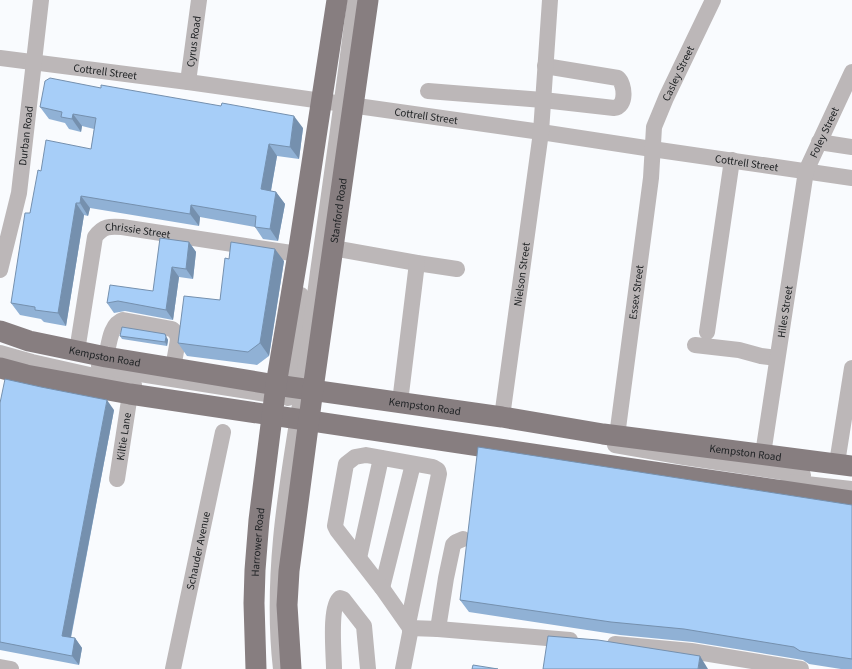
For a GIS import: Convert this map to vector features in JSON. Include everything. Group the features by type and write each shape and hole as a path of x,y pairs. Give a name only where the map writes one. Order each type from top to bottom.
{"main road":[{"name":"Stanford Road","path":"293,403 333,248 337,103 337,0"},
{"name":"Stanford Road","path":"293,403 298,254 337,103 368,0"},
{"name":"Kempston Road","path":"0,332 29,341 77,351 173,368 293,403 852,501"},
{"name":"Kempston Road","path":"0,368 26,375 130,394 239,410 293,403 400,402 617,436 845,465"},
{"name":"Harrower Road","path":"256,669 254,639 254,583 259,520 293,403"},
{"path":"291,669 287,605 293,403"},
{"path":"239,410 255,420 260,434 252,501 259,520"}],"street":[{"name":"Durban Road","path":"0,270 19,193 41,0"},
{"name":"Cyrus Road","path":"188,82 199,0"},
{"path":"337,103 345,0"},
{"path":"281,669 277,611 278,566 293,403 296,328 355,0"},
{"name":"Nielson Street","path":"502,417 541,132 550,0"},
{"name":"Casley Street","path":"652,149 654,126 713,0"},
{"name":"Cottrell Street","path":"0,58 188,82 806,170 852,178"},
{"path":"428,91 543,100 614,108 621,105 623,100 622,83 618,78 545,66"},
{"name":"Foley Street","path":"806,170 852,72"},
{"path":"819,142 852,147"},
{"name":"Essex Street","path":"617,436 651,178 652,149"},
{"path":"707,332 732,160"},
{"name":"Hiles Street","path":"763,454 806,170"},
{"name":"Chrissie Street","path":"77,351 95,237 103,228 110,226 122,227 298,254"},
{"path":"333,248 457,269"},
{"path":"400,402 417,263"},
{"path":"106,357 114,326 123,320 172,329 177,334 178,340 173,368"},
{"path":"0,344 134,373 511,442 782,481 852,489"},
{"path":"695,345 739,350 761,356 777,358"},
{"path":"0,353 32,362 139,386 293,403 357,404 792,474 852,479"},
{"path":"845,465 852,368"},
{"name":"Kiltie Lane","path":"117,479 130,394"},
{"path":"274,669 270,611 271,564 293,403"},
{"name":"Schauder Avenue","path":"172,669 223,432"},
{"path":"403,669 410,633 407,623 335,526 346,464 355,457 366,455 433,467 438,470 407,623"},
{"path":"359,558 381,458"},
{"path":"382,588 413,464"},
{"path":"438,629 446,578 454,545 456,542 463,539"},
{"path":"334,669 332,637 334,609 337,600 340,598 343,599 364,626 368,669"},
{"path":"407,623 438,629 691,651 801,669"},
{"path":"0,666 11,669"}],"building":[{"path":"50,78 101,88 101,85 221,106 222,103 294,116 290,147 269,144 261,189 276,192 270,229 255,227 256,216 191,205 190,214 81,196 80,203 76,203 58,313 35,310 35,307 11,303 25,213 30,213 38,170 41,171 46,140 91,149 96,118 73,114 72,119 61,117 62,112 40,107 45,81"},
{"path":"160,238 189,242 186,269 172,267 166,310 118,301 107,303 110,285 153,291"},
{"path":"231,242 275,249 260,343 248,352 178,343 184,296 220,300 225,258 229,259"},
{"path":"122,327 165,334 165,342 120,336"},
{"path":"5,379 107,400 62,636 75,638 72,656 0,642 0,403"},
{"path":"478,447 852,505 852,659 800,651 794,647 684,629 611,622 460,600"},
{"path":"548,636 598,640 700,656 698,669 543,669"},
{"path":"473,665 498,669 472,669"}]}
